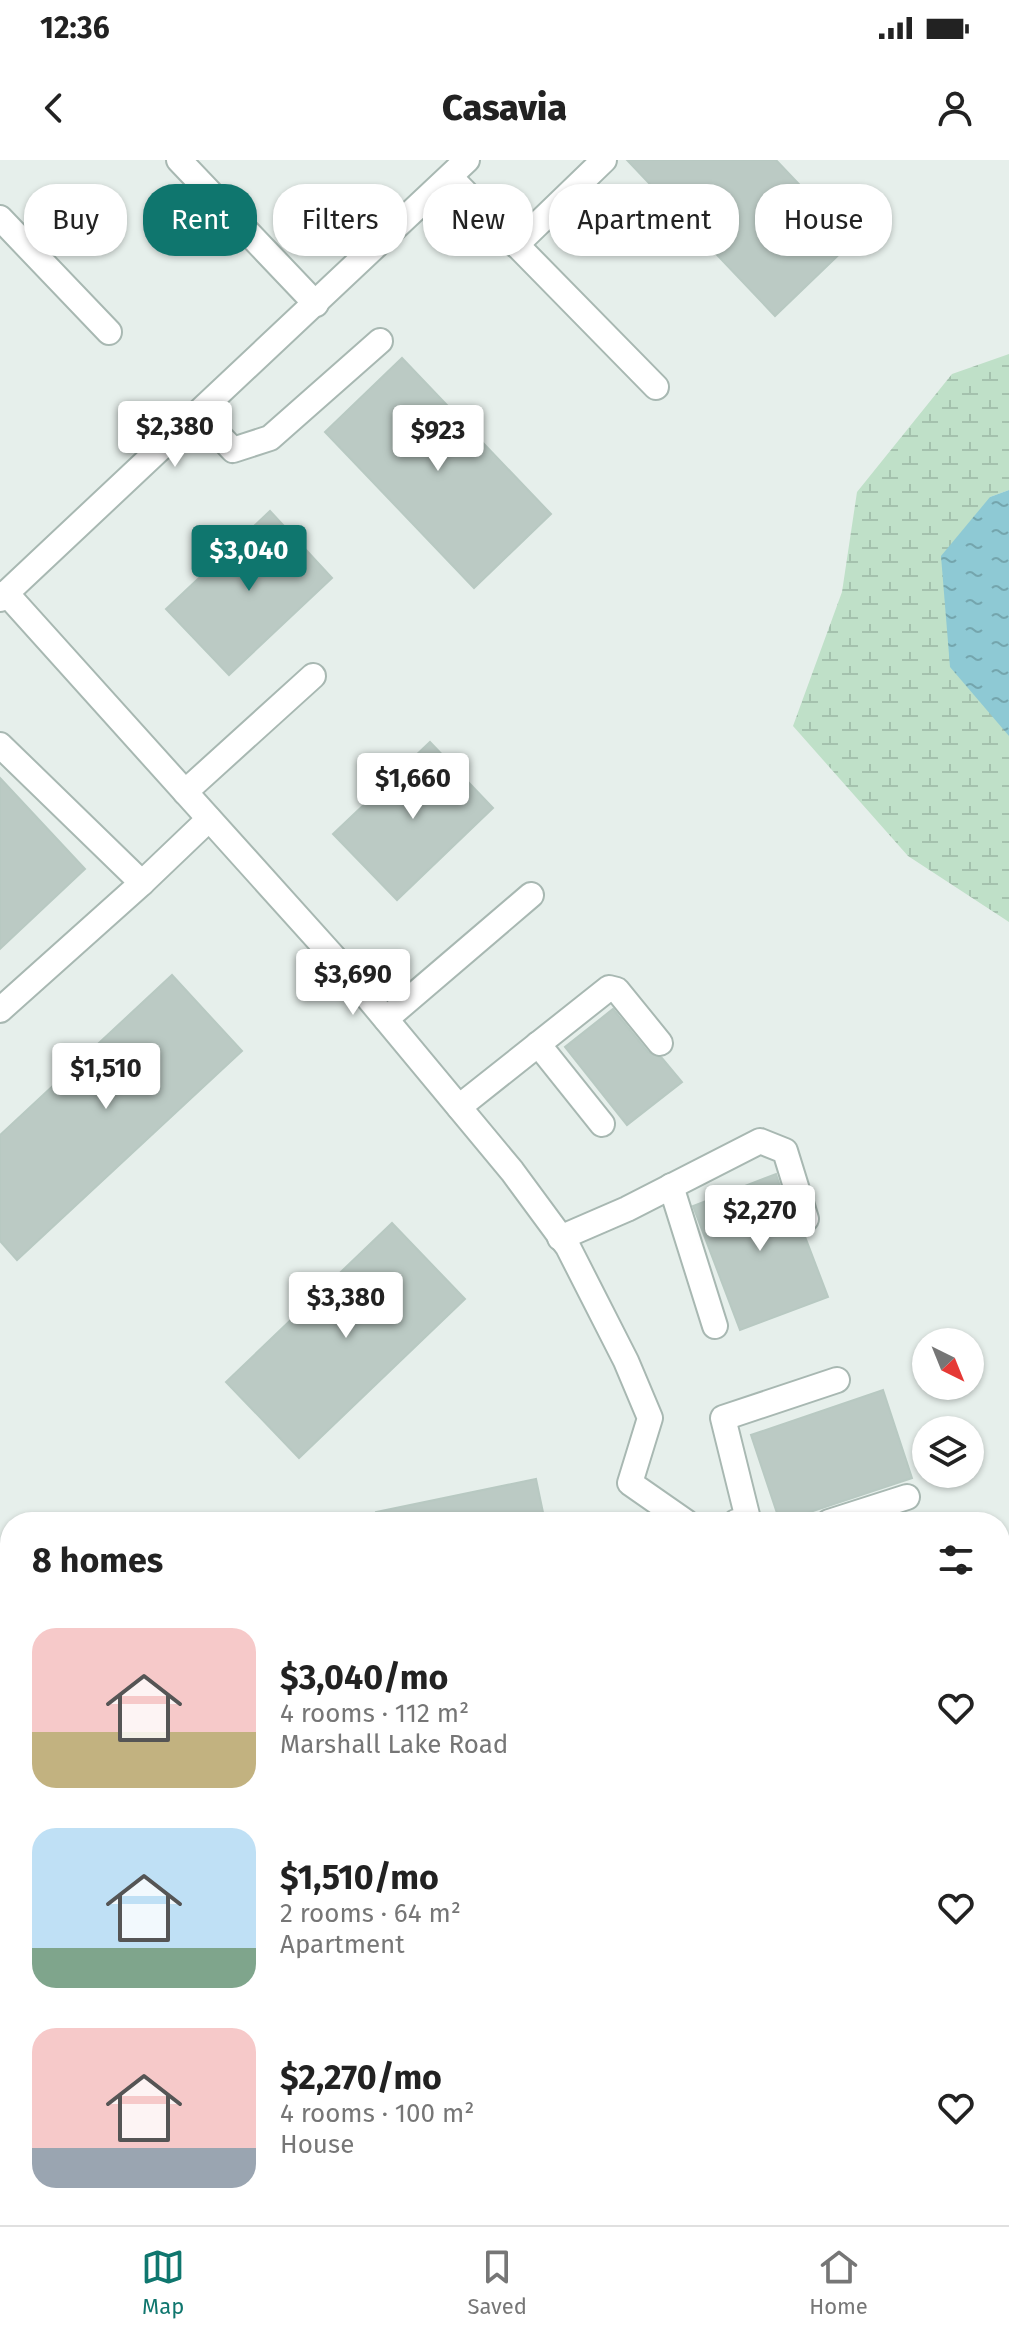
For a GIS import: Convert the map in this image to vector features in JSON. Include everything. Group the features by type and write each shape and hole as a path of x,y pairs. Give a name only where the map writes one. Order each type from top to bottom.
{"street":[{"path":"179,160 316,304"},
{"path":"533,229 604,160"},
{"path":"470,184 458,168 3,596 185,792 386,1019 459,1107 560,1238 626,1361 650,1418 630,1483 672,1512"},
{"path":"0,218 109,332"},
{"path":"527,256 656,387"},
{"path":"199,414 233,450 270,438 380,341"},
{"path":"185,792 313,676"},
{"path":"0,745 142,883"},
{"path":"0,1010 209,819"},
{"path":"386,1019 531,895"},
{"path":"459,1107 609,988 617,990 660,1043"},
{"path":"538,1044 602,1124"},
{"path":"560,1238 760,1141 785,1151 806,1219"},
{"path":"671,1186 715,1326"},
{"path":"743,1512 723,1418 837,1380"},
{"path":"860,1512 907,1497"}],"green space":[{"path":"1009,354 1009,490 990,497 1009,736 1009,922 908,856 793,726 842,592 857,492 952,374"}],"water":[{"path":"1009,490 1009,736 950,667 941,556 990,497"}],"building":[{"path":"627,160 776,160 799,184 755,184 755,256 837,256 775,316 718,256 739,256 739,184 650,184"},
{"path":"402,358 551,514 474,588 325,432"},
{"path":"270,511 332,578 229,675 166,609"},
{"path":"430,742 493,808 397,900 333,834"},
{"path":"0,778 85,869 0,949"},
{"path":"172,975 242,1051 17,1260 0,1241 0,1135"},
{"path":"613,1009 648,1052 662,1058 682,1082 627,1125 565,1047"},
{"path":"776,1174 792,1223 804,1234 828,1297 740,1330 693,1206"},
{"path":"392,1223 465,1299 299,1458 226,1382"},
{"path":"883,1390 912,1478 810,1512 777,1512 751,1435"},
{"path":"536,1479 543,1512 376,1512"}]}
